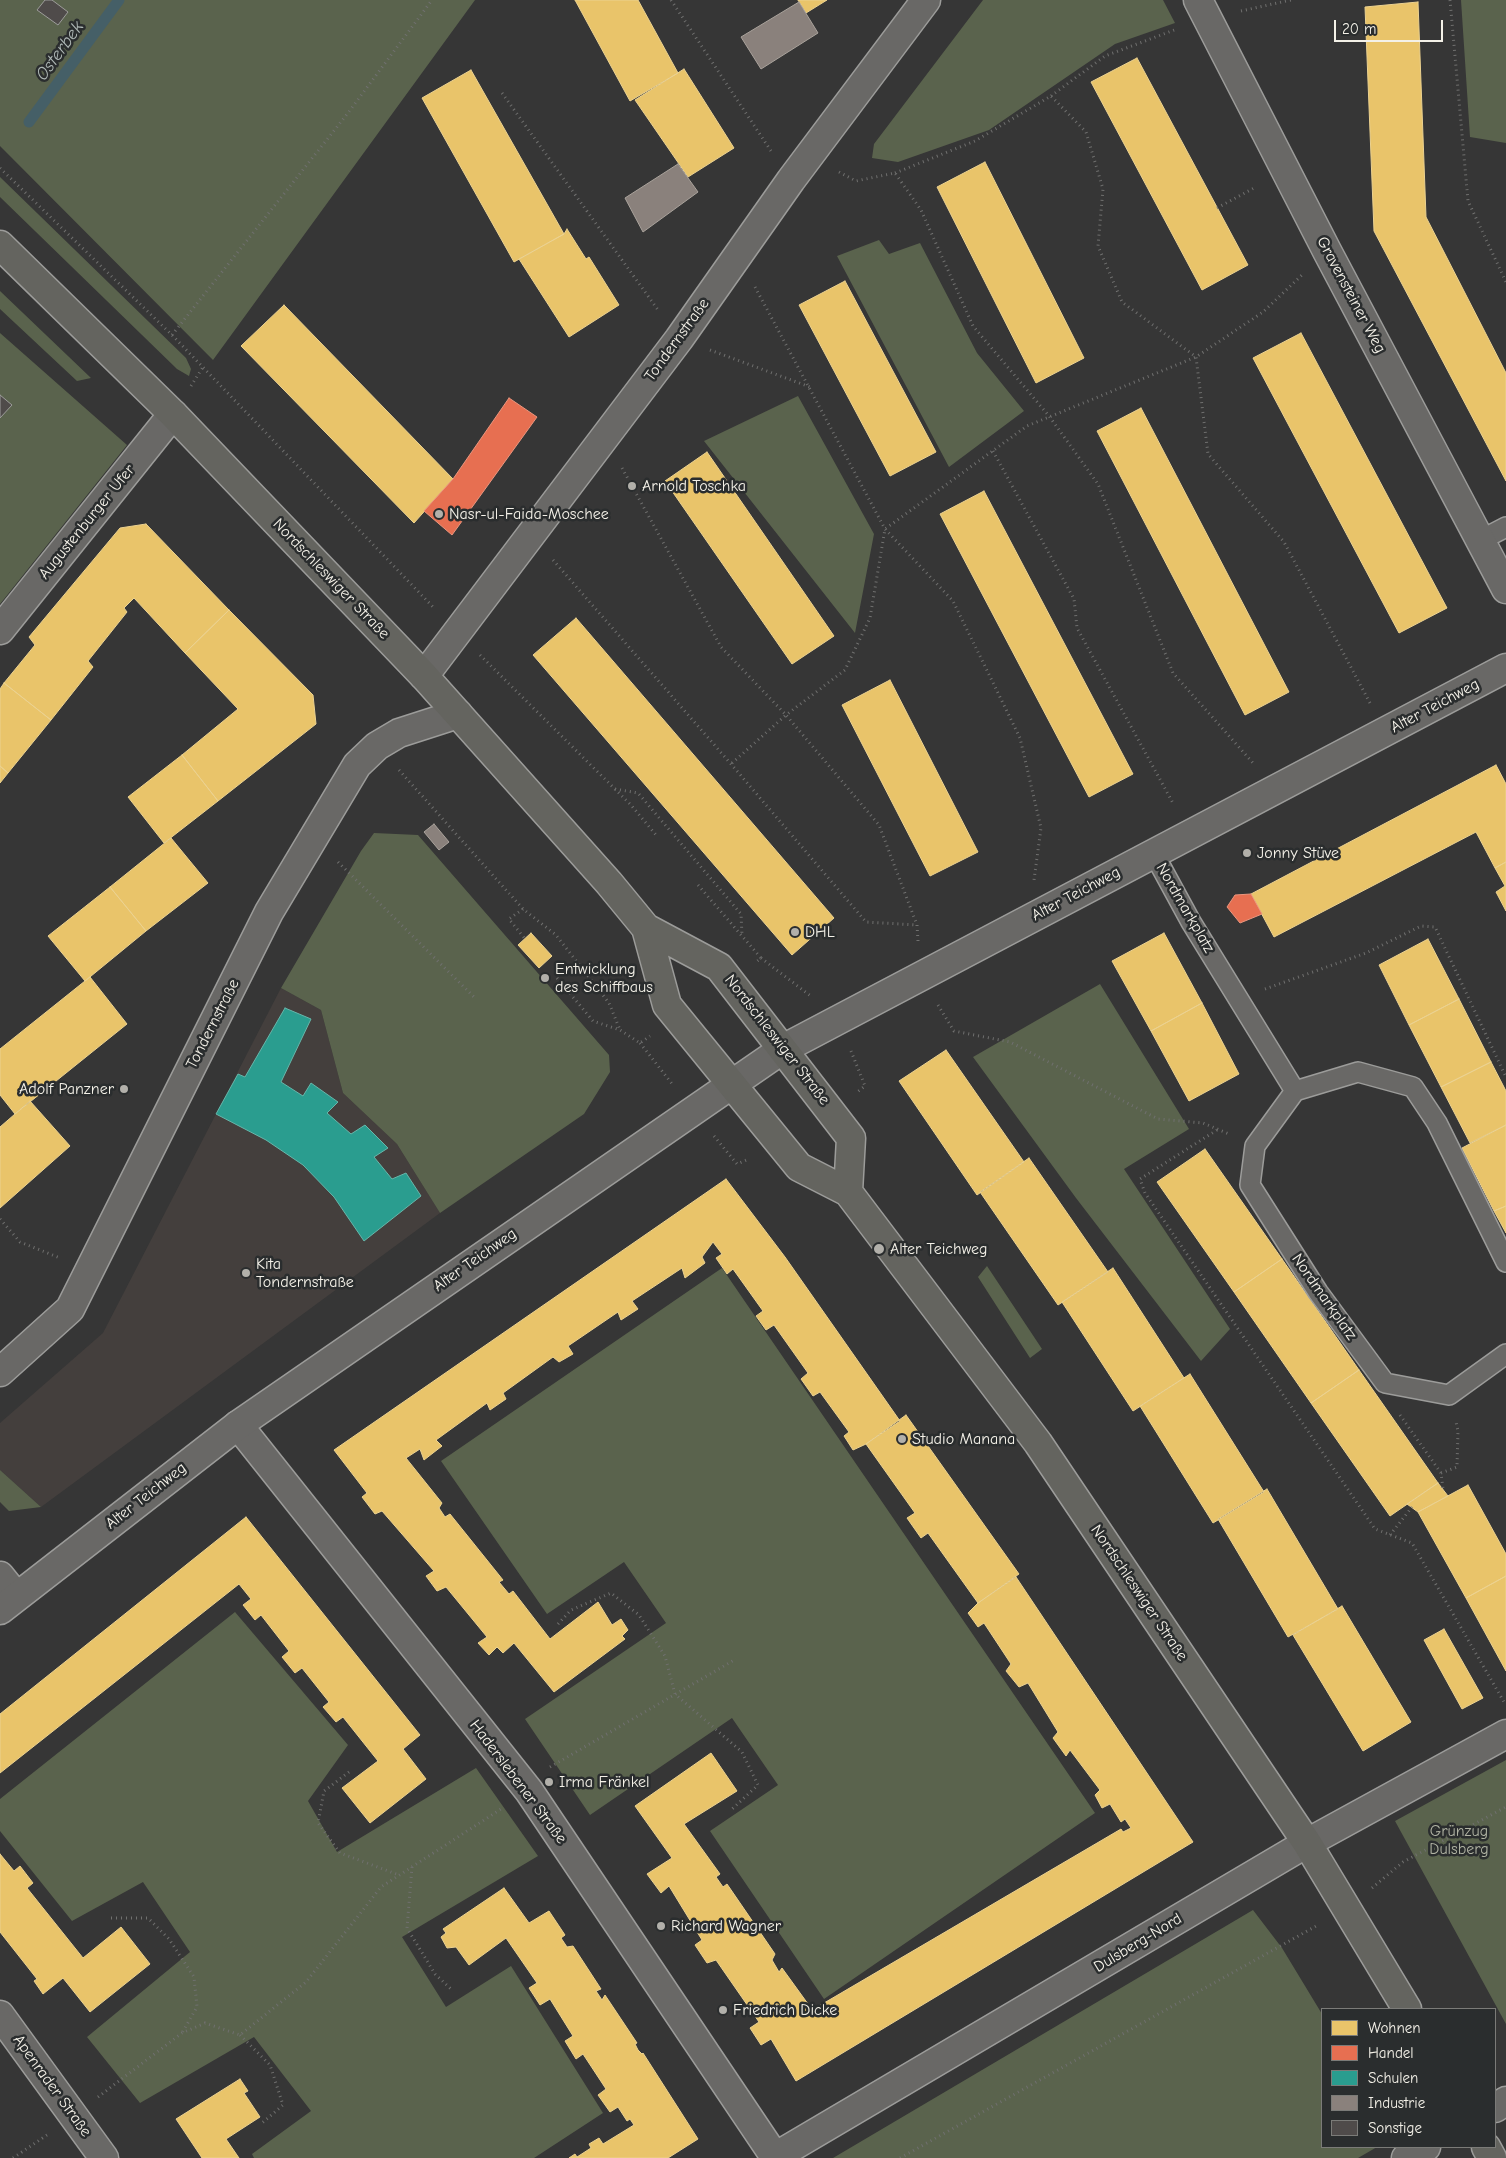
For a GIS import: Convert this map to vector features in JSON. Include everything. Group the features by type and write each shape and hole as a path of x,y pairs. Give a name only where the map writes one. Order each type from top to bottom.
{"main road":[{"name":"Nordschleswiger Straße","path":"0,245 173,414 424,676 609,883 646,928 719,967 851,1138 848,1192"},
{"name":"Nordschleswiger Straße","path":"646,928 667,1005 800,1167 848,1192 1038,1443 1308,1843 1406,2008"}],"street":[{"name":"Tondernstraße","path":"424,676 679,339 791,180 926,0"},
{"name":"Gravensteiner Weg","path":"1203,10 1285,172 1506,589"},
{"name":"Augustenburger Ufer","path":"0,630 173,414"},
{"name":"Alter Teichweg","path":"5,1594 238,1425 783,1048 1506,668"},
{"name":"Tondernstraße","path":"0,1372 70,1309 269,912 357,765 377,746 399,733 458,714"},
{"name":"Haderslebener Straße","path":"238,1425 529,1792 774,2157"},
{"name":"Dulsberg-Nord","path":"774,2157 1308,1843 1506,1734"},
{"name":"Apenrader Straße","path":"0,2015 104,2158"},
{"path":"1406,2158 1424,2148"}],"lane":[{"path":"1481,540 1506,527"},
{"name":"Nordmarkplatz","path":"1154,854 1191,922 1294,1091 1255,1146 1250,1185 1318,1292 1385,1383"},
{"path":"1294,1091 1358,1072 1413,1087 1437,1123 1506,1262"},
{"path":"1385,1383 1449,1395 1506,1354"}],"path":[{"path":"172,335 348,113 432,0"},
{"path":"671,0 791,180"},
{"path":"809,157 856,181 895,173 975,141 1051,96 1105,56 1156,36 1203,10 1290,0"},
{"path":"1450,0 1468,201 1506,282"},
{"path":"502,93 679,339 810,387"},
{"path":"1051,96 1086,132 1103,190 1098,246 1122,302 1196,357 1208,454 1284,542 1385,732"},
{"path":"0,168 172,335 457,632 614,789 656,835"},
{"path":"1217,208 1285,172"},
{"path":"895,173 921,210 973,326 1049,416 1098,484 1173,673 1276,789"},
{"path":"731,764 786,715 845,670 870,618 884,529 1027,426 1196,357 1262,312 1327,251"},
{"path":"738,256 810,387 884,529 953,601 1020,738 1041,828 1029,920"},
{"path":"605,437 721,647 786,715 879,825 917,924 920,976 954,1031 1010,1042 1158,1119 1203,1123 1255,1146"},
{"path":"993,451 1074,599 1077,628 1190,834"},
{"path":"531,536 731,764 866,922 917,924"},
{"path":"377,746 523,909 556,934 609,1003 620,1030"},
{"path":"614,789 638,794 645,801 742,914 742,936"},
{"path":"312,838 476,999"},
{"path":"698,885 724,917"},
{"path":"523,909 508,920 525,939"},
{"path":"1239,998 1366,953 1421,926 1435,927 1506,1077"},
{"path":"761,958 840,1019"},
{"path":"557,978 593,1021 620,1030 640,1043 678,1018"},
{"path":"1218,1129 1140,1179 1145,1193 1375,1529 1412,1543 1506,1706"},
{"path":"0,1219 20,1242 89,1270"},
{"path":"1385,1383 1391,1402 1441,1473 1443,1489"},
{"path":"1441,1473 1457,1467 1458,1431 1449,1395"},
{"path":"1390,1535 1412,1507"},
{"path":"558,1624 571,1610 611,1593 639,1615 665,1656 675,1694 742,1752 758,1785 730,1811"},
{"path":"240,2035 306,1982 381,1887 529,1792 546,1769 736,1659"},
{"path":"349,1772 324,1791 318,1823 340,1853 399,1875"},
{"path":"1372,1889 1403,1862 1506,1807"},
{"path":"412,1866 407,1928 435,1974 452,1990"},
{"path":"111,1918 148,1918 168,1939 194,1977 197,2007 182,2033"},
{"path":"900,2158 1324,1922"},
{"path":"14,2158 182,2033 204,2023 240,2035 270,2065 283,2105 262,2123"}],"shaded area":[{"name":"Kita Tondernstraße","path":"281,988 321,1010 343,1093 397,1144 440,1213 41,1507 0,1470 0,1423 103,1333"}],"green space":[{"path":"0,0 475,0 213,360 0,146"},
{"path":"983,0 1163,0 1175,23 1115,44 989,130 898,162 872,158 874,144"},
{"path":"1461,0 1506,0 1506,143 1470,137"},
{"path":"0,177 186,358 191,369 189,376 177,369 0,197"},
{"path":"879,240 889,254 920,243 977,353 1024,411 949,467 837,256"},
{"path":"0,291 91,378 77,381 0,309"},
{"path":"0,333 127,445 0,604"},
{"path":"798,396 874,534 855,633 704,441"},
{"path":"374,833 418,835 609,1055 610,1072 584,1114 440,1213 397,1144 343,1093 321,1010 281,988 361,851"},
{"path":"1100,984 1189,1129 1124,1169 1230,1329 1201,1361 1076,1198 973,1057"},
{"path":"987,1266 1042,1349 1030,1358 978,1277"},
{"path":"722,1268 1095,1813 824,1999 710,1831 778,1785 732,1718 590,1815 525,1719 666,1623 624,1562 547,1614 441,1461"},
{"path":"0,1470 41,1507 9,1511 0,1502"},
{"path":"235,1612 348,1745 308,1801 337,1852 476,1768 538,1856 402,1937 446,2007 511,1966 603,2113 534,2158 254,2158 252,2154 311,2111 254,2037 140,2103 87,2037 190,1952 143,1882 72,1921 0,1831 0,1799"},
{"name":"Grünzug Dulsberg","path":"1506,1760 1506,2024 1395,1821"},
{"path":"1253,1910 1282,1948 1321,2012 1321,2148 1375,2148 1358,2158 833,2158"}],"building: Wohnen":[{"path":"575,0 638,0 678,73 630,101"},
{"path":"798,0 827,0 806,13"},
{"path":"1418,2 1426,217 1506,373 1506,481 1374,231 1365,7"},
{"path":"1137,58 1248,265 1202,290 1091,82"},
{"path":"684,69 734,148 688,177 635,100"},
{"path":"471,70 564,234 514,262 422,98"},
{"path":"985,162 1084,358 1036,383 937,187"},
{"path":"567,229 586,259 589,257 619,305 569,337 519,259 564,234"},
{"path":"845,281 936,452 890,476 799,305"},
{"path":"284,305 453,479 414,523 241,346"},
{"path":"1301,333 1447,608 1399,633 1253,358"},
{"path":"1141,408 1289,692 1245,715 1097,431"},
{"path":"707,452 834,636 792,664 665,481"},
{"path":"984,491 1133,774 1089,797 940,514"},
{"path":"146,524 229,610 185,653 134,598 124,608 127,612 88,661 93,667 51,720 4,683 35,645 29,637 120,528"},
{"path":"229,610 313,695 316,724 218,801 182,755 238,709 185,653"},
{"path":"576,618 834,918 792,955 533,655"},
{"path":"890,680 978,852 930,876 842,705"},
{"path":"4,683 51,720 8,773 0,766 0,689"},
{"path":"182,755 218,801 164,843 128,797"},
{"path":"1496,765 1506,784 1506,862 1495,868 1476,832 1274,937 1251,894"},
{"path":"0,766 8,773 0,783"},
{"path":"171,838 208,883 146,931 110,887"},
{"path":"1506,862 1506,911 1496,892 1505,886 1495,868"},
{"path":"110,887 146,931 85,981 48,936"},
{"path":"531,933 552,956 539,968 518,945"},
{"path":"1164,933 1202,1003 1151,1031 1112,961"},
{"path":"1428,939 1459,999 1409,1025 1379,965"},
{"path":"90,977 127,1024 15,1114 0,1095 0,1049"},
{"path":"1459,999 1491,1062 1441,1087 1409,1025"},
{"path":"1202,1003 1239,1074 1189,1101 1151,1031"},
{"path":"946,1050 1024,1162 977,1195 899,1081"},
{"path":"1491,1062 1506,1091 1506,1125 1470,1143 1441,1087"},
{"path":"30,1101 70,1146 0,1208 0,1127"},
{"path":"1506,1125 1506,1206 1494,1211 1462,1148"},
{"path":"1205,1149 1282,1259 1234,1292 1157,1182"},
{"path":"1029,1158 1108,1272 1058,1305 980,1192"},
{"path":"726,1179 785,1257 900,1421 866,1444 853,1450 844,1436 849,1432 820,1392 813,1396 801,1379 808,1373 774,1325 766,1330 756,1316 763,1311 733,1269 727,1274 716,1258 722,1254 713,1242 702,1257 705,1263 685,1278 682,1268 632,1301 638,1309 621,1320 618,1312 568,1346 573,1354 559,1362 553,1357 503,1393 506,1399 490,1410 487,1403 436,1440 442,1446 424,1460 420,1449 406,1458 442,1503 439,1508 445,1517 450,1514 503,1580 499,1582 509,1594 513,1591 550,1639 598,1602 612,1625 621,1619 628,1630 622,1636 625,1639 554,1692 514,1643 503,1653 497,1647 489,1655 478,1643 487,1637 446,1587 437,1591 426,1576 434,1571 382,1511 375,1514 362,1497 367,1493 334,1450"},
{"path":"1506,1206 1506,1233 1494,1211"},
{"path":"1282,1259 1359,1370 1311,1403 1234,1292"},
{"path":"1113,1268 1184,1378 1133,1411 1062,1302"},
{"path":"1359,1370 1438,1483 1390,1516 1311,1403"},
{"path":"1190,1374 1264,1492 1213,1523 1140,1406"},
{"path":"906,1415 1019,1574 978,1603 928,1533 921,1538 907,1518 915,1513 866,1444"},
{"path":"1438,1483 1448,1496 1418,1512 1407,1504"},
{"path":"1468,1485 1506,1554 1506,1576 1466,1598 1418,1512"},
{"path":"1267,1489 1338,1609 1288,1637 1218,1519"},
{"path":"246,1517 420,1735 403,1749 426,1779 370,1823 342,1788 378,1761 343,1717 336,1722 323,1707 329,1702 302,1668 295,1673 282,1657 289,1651 261,1615 255,1620 243,1605 251,1599 239,1584 0,1773 0,1714"},
{"path":"1506,1576 1506,1671 1466,1598"},
{"path":"1016,1577 1193,1842 796,2081 771,2039 761,2045 750,2028 759,2022 716,1960 707,1963 695,1945 702,1940 669,1886 661,1893 647,1874 672,1858 635,1806 711,1753 737,1791 684,1824 720,1874 716,1877 723,1887 727,1884 775,1954 772,1960 779,1972 782,1968 816,2015 822,2013 819,2006 1121,1829 1123,1832 1131,1828 1125,1819 1121,1822 1110,1804 1102,1808 1095,1795 1100,1790 1070,1750 1066,1756 1053,1738 1058,1732 1028,1683 1019,1687 1006,1671 1011,1664 984,1623 978,1627 968,1613 978,1603"},
{"path":"1342,1606 1411,1722 1363,1751 1293,1635"},
{"path":"1444,1629 1483,1698 1462,1709 1424,1640"},
{"path":"0,1854 14,1871 20,1866 33,1883 27,1888 83,1958 121,1927 150,1964 90,2012 63,1978 43,1994 34,1981 37,1979 0,1932"},
{"path":"504,1888 529,1923 549,1911 565,1935 561,1938 567,1947 573,1946 601,1989 596,1991 602,2000 605,1995 637,2043 635,2044 638,2050 643,2053 698,2139 668,2158 569,2158 575,2154 577,2157 591,2148 589,2144 599,2138 603,2144 634,2125 630,2119 627,2121 618,2107 610,2112 598,2095 606,2089 583,2054 576,2059 565,2041 573,2036 550,1999 540,2005 529,1988 537,1983 506,1938 469,1965 456,1947 447,1948 441,1937 446,1933 443,1929"},
{"path":"240,2079 248,2091 244,2093 260,2117 226,2139 239,2158 202,2158 176,2119"}],"building: Handel":[{"path":"509,398 537,417 452,535 424,511 453,479"},
{"path":"1251,894 1262,914 1240,923 1227,907 1235,895"}],"building: Schulen":[{"path":"285,1008 311,1019 281,1082 303,1096 311,1083 338,1102 327,1113 351,1134 365,1125 388,1148 374,1157 392,1179 406,1173 421,1196 364,1241 334,1197 303,1165 266,1140 216,1114 238,1074 245,1077"}],"building: Industrie":[{"path":"799,2 818,33 761,69 741,37"},
{"path":"678,164 698,192 643,232 625,198"},
{"path":"434,824 449,842 439,850 424,832"}],"building: Sonstige":[{"path":"45,0 52,0 68,12 58,25 37,10"},
{"path":"0,395 12,405 0,418"}],"waterway":[{"name":"Osterbek","path":"29,122 119,0"}],"place":[{"name":"Arnold Toschka","path":"632,486"},
{"name":"Nasr-ul-Faida-Moschee","path":"439,514"},
{"name":"Jonny Stüve","path":"1247,853"},
{"name":"DHL","path":"795,932"},
{"name":"Entwicklung des Schiffbaus","path":"545,978"},
{"name":"Adolf Panzner","path":"124,1089"},
{"name":"Alter Teichweg","path":"879,1249"},
{"name":"Kita Tondernstraße","path":"246,1273"},
{"name":"Studio Manana","path":"902,1439"},
{"name":"Irma Fränkel","path":"549,1782"},
{"name":"Richard Wagner","path":"661,1926"},
{"name":"Friedrich Dicke","path":"723,2010"}]}
